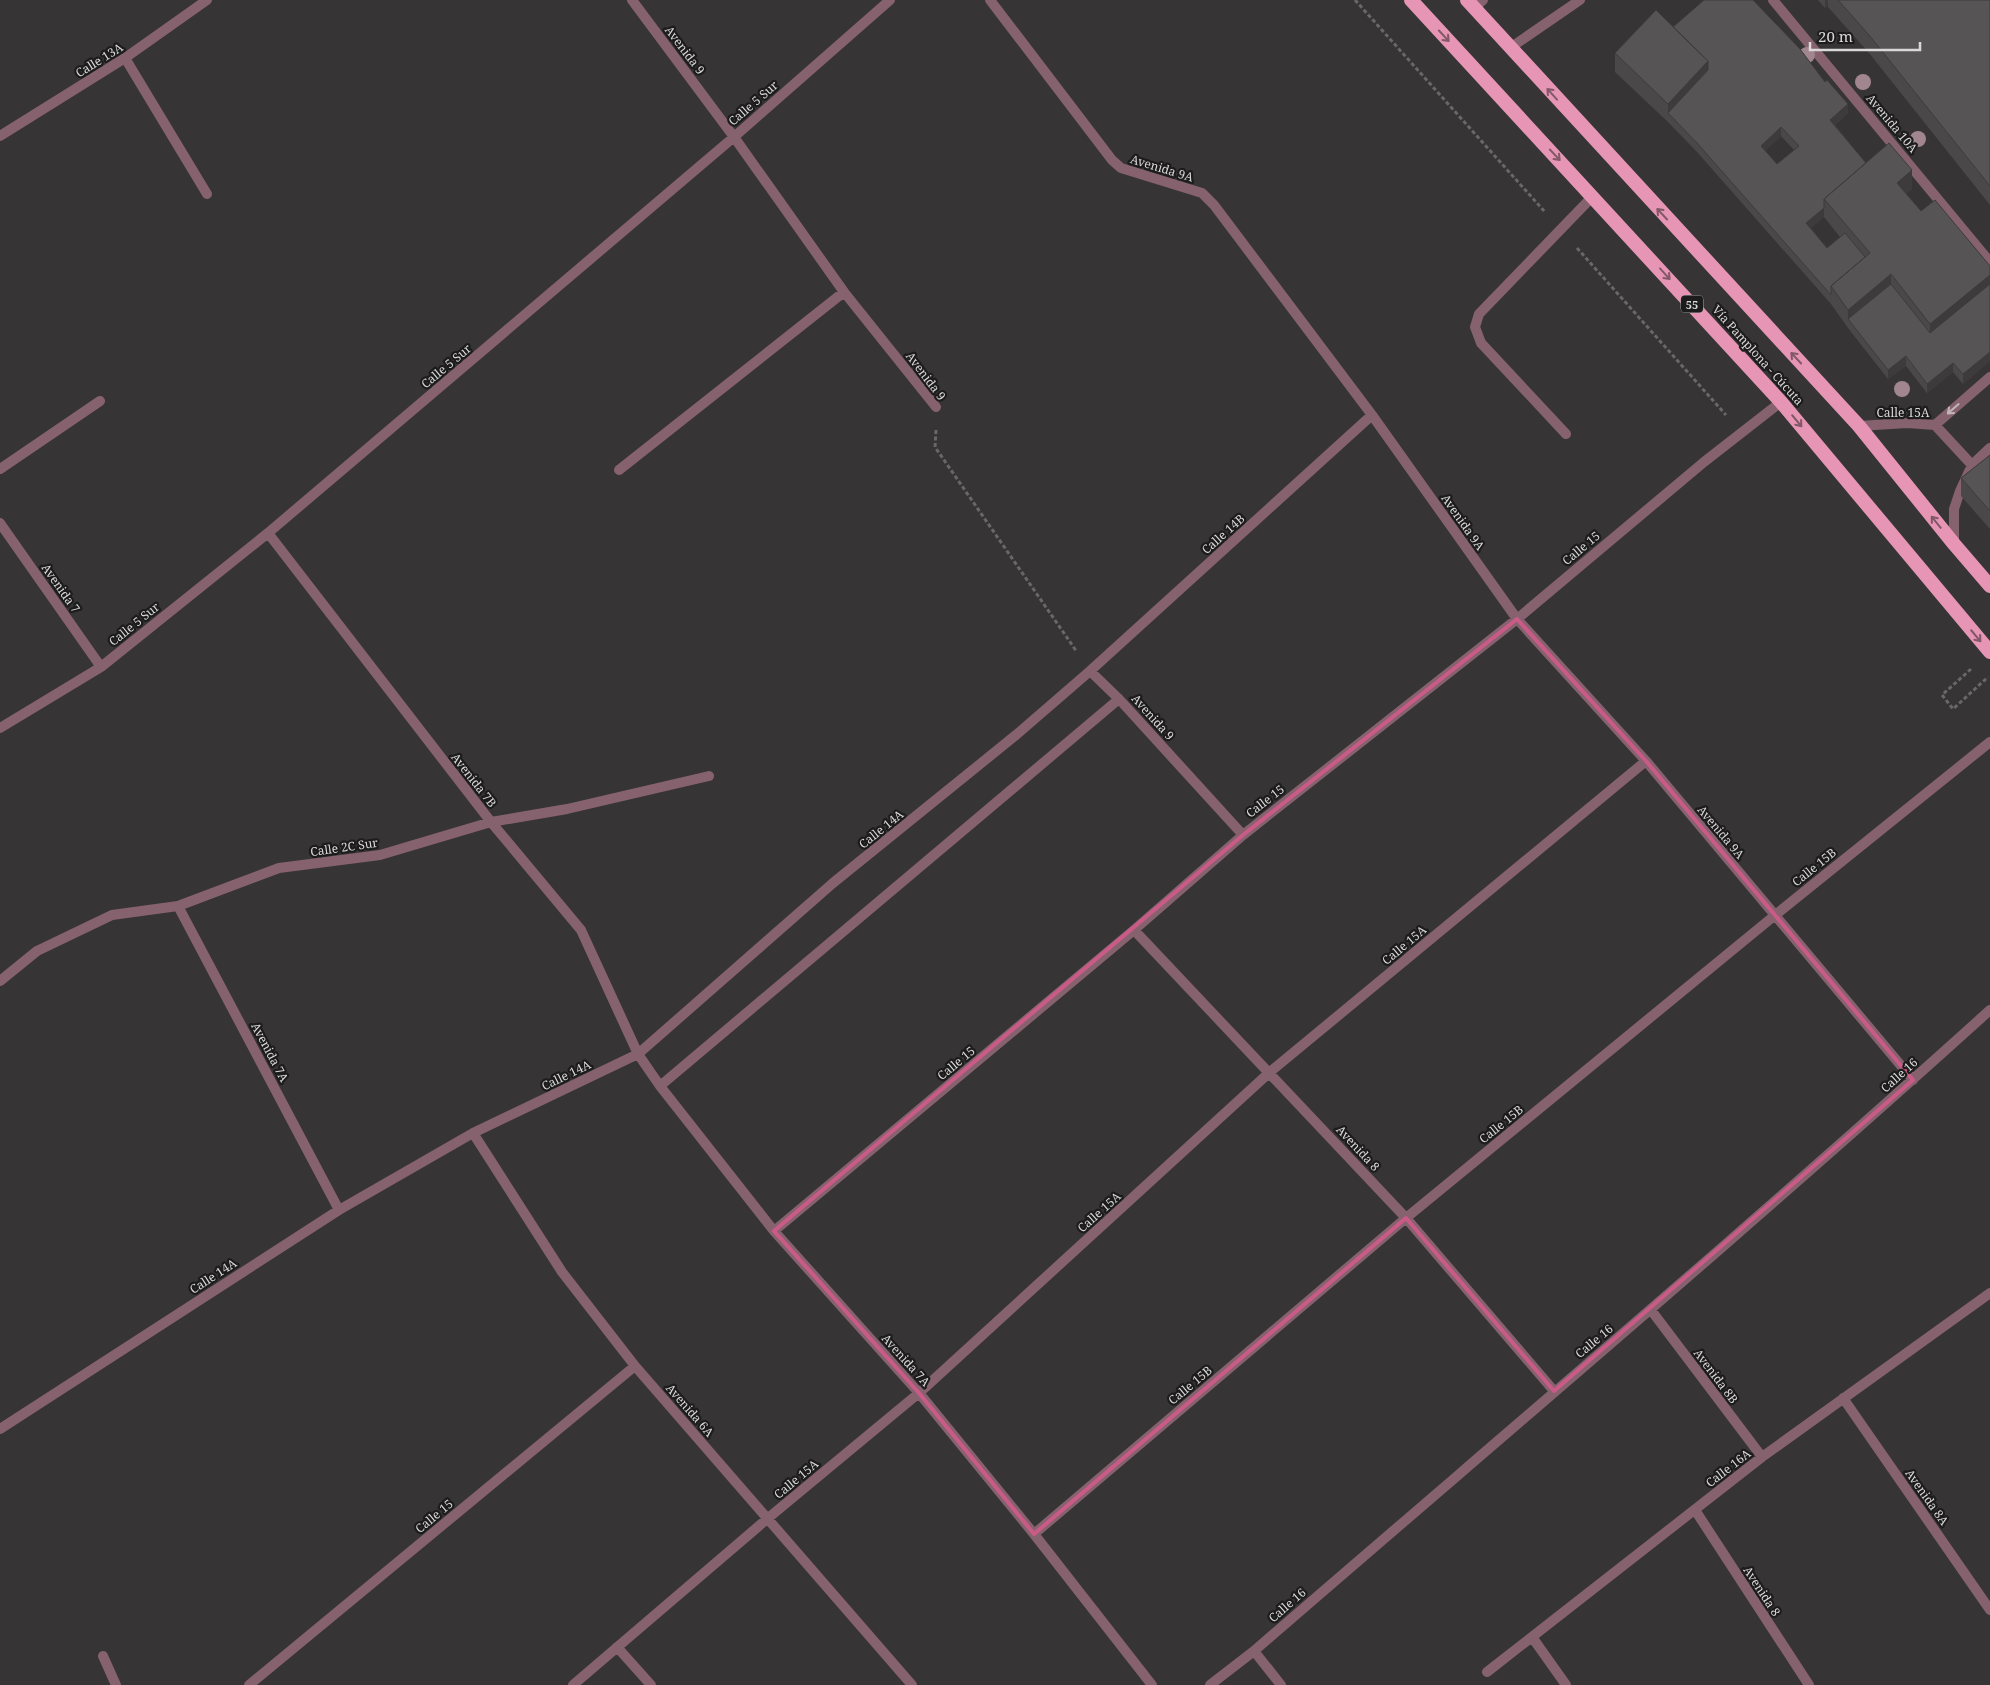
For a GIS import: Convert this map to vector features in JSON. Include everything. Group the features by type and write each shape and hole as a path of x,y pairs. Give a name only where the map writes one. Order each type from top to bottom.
{"highway":[{"name":"Vía Pamplona - Cúcuta","path":"1411,0 1781,402 1990,652"},
{"name":"Vía Pamplona - Cúcuta","path":"1475,2 1510,48 1859,426 1990,586"}],"street":[{"name":"Calle 13A","path":"0,136 125,58 207,0"},
{"name":"Avenida 9","path":"632,0 734,136 844,292 936,407"},
{"name":"Calle 5 Sur","path":"0,728 101,666 268,533 734,136 890,0"},
{"name":"Avenida 9A","path":"990,0 1112,160 1121,168 1202,194 1214,205 1372,415 1516,619 1646,761 1913,1080"},
{"path":"1510,48 1580,0"},
{"name":"Avenida 10A","path":"1773,0 1990,262"},
{"path":"125,58 207,194"},
{"path":"1566,434 1481,343 1475,327 1479,314 1593,196"},
{"path":"619,470 844,292"},
{"name":"Calle 15A","path":"1859,426 1907,423 1935,425 1990,377"},
{"path":"0,469 100,401"},
{"name":"Calle 15","path":"774,1231 1134,930 1243,834 1516,619 1704,462 1781,402"},
{"name":"Calle 14B","path":"1090,671 1372,415"},
{"path":"1935,425 1972,465"},
{"path":"1954,544 1954,509 1960,491 1972,465 1990,448"},
{"name":"Avenida 7","path":"0,523 101,666"},
{"name":"Avenida 7B","path":"268,533 491,822 581,930 638,1054"},
{"name":"Avenida 9","path":"1090,671 1119,699 1243,834"},
{"name":"Calle 14A","path":"0,1429 339,1210 473,1133 638,1054 833,883 1016,735 1090,671"},
{"path":"660,1086 1119,699"},
{"name":"Calle 15B","path":"1034,1534 1406,1218 1774,916 1990,742"},
{"name":"Calle 15A","path":"573,1685 767,1519 919,1393 1270,1072 1646,761"},
{"name":"Calle 2C Sur","path":"0,981 37,951 112,915 178,906 279,868 380,855 491,822 567,809 709,776"},
{"name":"Avenida 7A","path":"178,906 339,1210"},
{"name":"Avenida 8","path":"1134,930 1406,1218 1554,1391"},
{"name":"Calle 16","path":"1210,1685 1254,1651 1554,1391 1651,1310 1990,1010"},
{"name":"Avenida 7A","path":"638,1054 660,1086 774,1231 919,1393 1034,1534 1152,1685"},
{"name":"Avenida 6A","path":"473,1133 562,1272 635,1366 912,1685"},
{"name":"Calle 16A","path":"1487,1672 1762,1457 1990,1293"},
{"name":"Avenida 8B","path":"1651,1310 1762,1457"},
{"name":"Calle 15","path":"249,1685 635,1366"},
{"name":"Avenida 8A","path":"1843,1398 1990,1610"},
{"name":"Avenida 8","path":"1695,1510 1809,1685"},
{"path":"1532,1637 1566,1685"},
{"path":"617,1647 651,1685"},
{"path":"1254,1651 1281,1685"},
{"path":"102,1656 116,1685"}],"path":[{"name":"Avenida 9","path":"936,407 935,447 1090,671"},
{"path":"1990,652 1942,695 1953,709 1990,675"}],"highlighted area":[{"path":"1517,619 1646,761 1913,1080 1554,1391 1406,1218 1034,1534 919,1393 774,1231 1243,835"}],"building":[{"path":"1704,0 1753,0 1800,49 1825,82 1827,80 1848,104 1830,120 1866,163 1824,199 1824,208 1806,223 1827,248 1845,233 1865,257 1831,286 1831,295 1697,143 1668,113 1708,70 1708,61 1673,27","holes":["1781,127 1799,146 1777,164 1761,146"]},
{"path":"1838,0 1990,0 1990,186 1869,35"},
{"path":"1656,10 1708,61 1668,104 1615,53"},
{"path":"1889,143 1912,170 1897,183 1921,211 1935,200 1990,266 1990,275 1930,324 1891,274 1848,310 1831,286 1870,253 1824,199"},
{"path":"1891,284 1930,333 1990,284 1990,352 1963,374 1953,363 1927,384 1906,356 1888,370 1848,319"},
{"path":"1990,455 1990,511 1961,478"}]}
